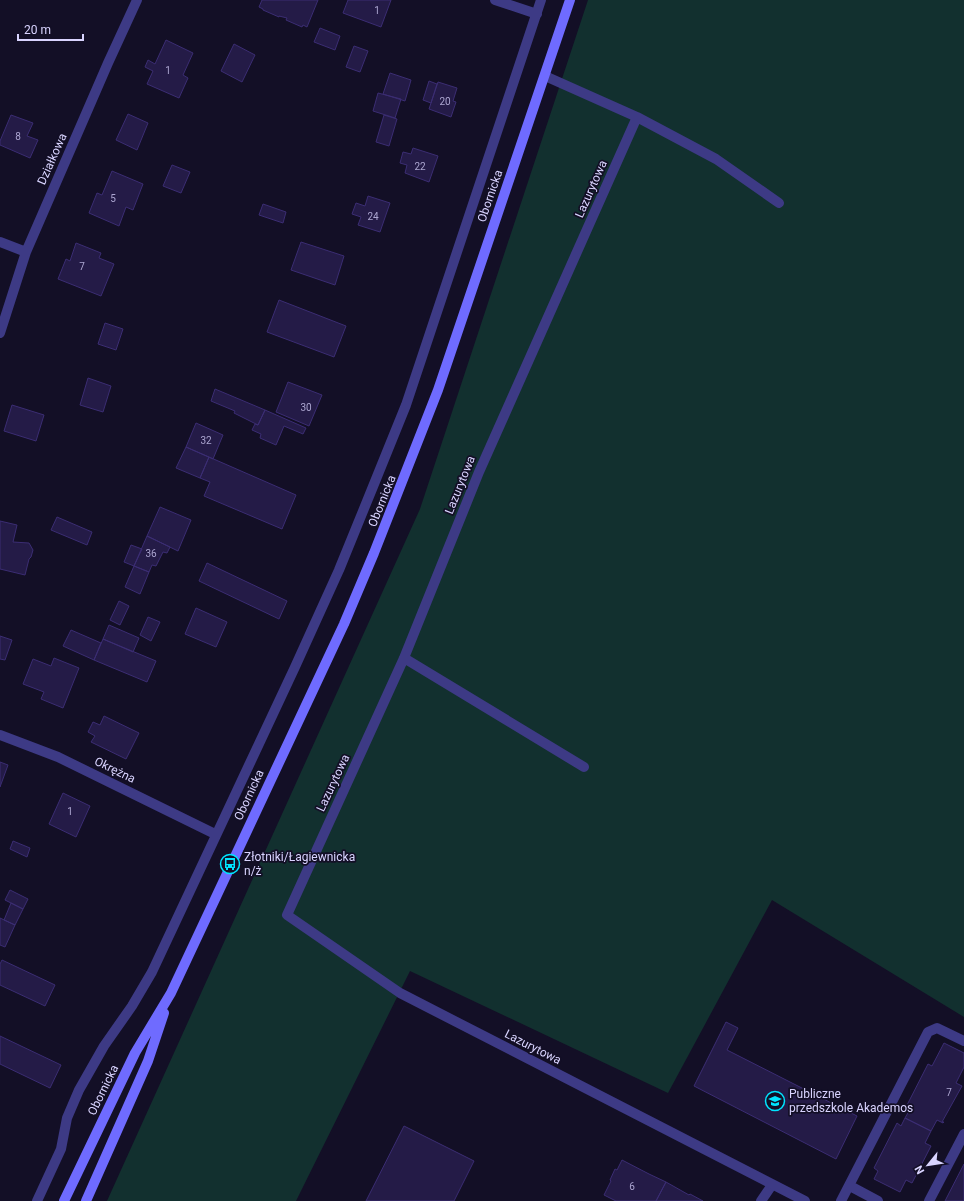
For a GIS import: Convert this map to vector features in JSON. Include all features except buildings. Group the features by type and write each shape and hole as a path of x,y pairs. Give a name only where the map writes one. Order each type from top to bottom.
{"main road":[{"name":"Obornicka","path":"64,1201 135,1053 171,993 344,624 396,501 438,390 570,0"},
{"name":"Obornicka","path":"86,1201 148,1061 171,993"}],"street":[{"name":"Działkowa","path":"0,333 26,252 137,0"},
{"path":"495,0 536,14"},
{"path":"38,1201 61,1149 67,1118 79,1090 104,1046 132,1006 152,972 339,570 406,405 541,0"},
{"path":"545,76 637,117 716,159 779,203"},
{"name":"Lazurytowa","path":"637,117 479,472 404,658 287,915 400,993 804,1201"},
{"path":"0,242 26,252"},
{"path":"404,658 584,767"},
{"name":"Okrężna","path":"0,735 58,757 215,834"},
{"path":"841,1201 928,1032 937,1028 964,1041"},
{"path":"929,1201 964,1134"},
{"path":"761,1201 772,1185"},
{"path":"850,1186 878,1201"}],"green space":[{"path":"588,0 964,0 964,1017 772,900 668,1093 410,971 296,1201 107,1201 420,509"}],"place":[{"name":"Złotniki/Łagiewnicka n/ż","path":"230,864"},
{"name":"Publiczne przedszkole Akademos","path":"775,1101"}]}
